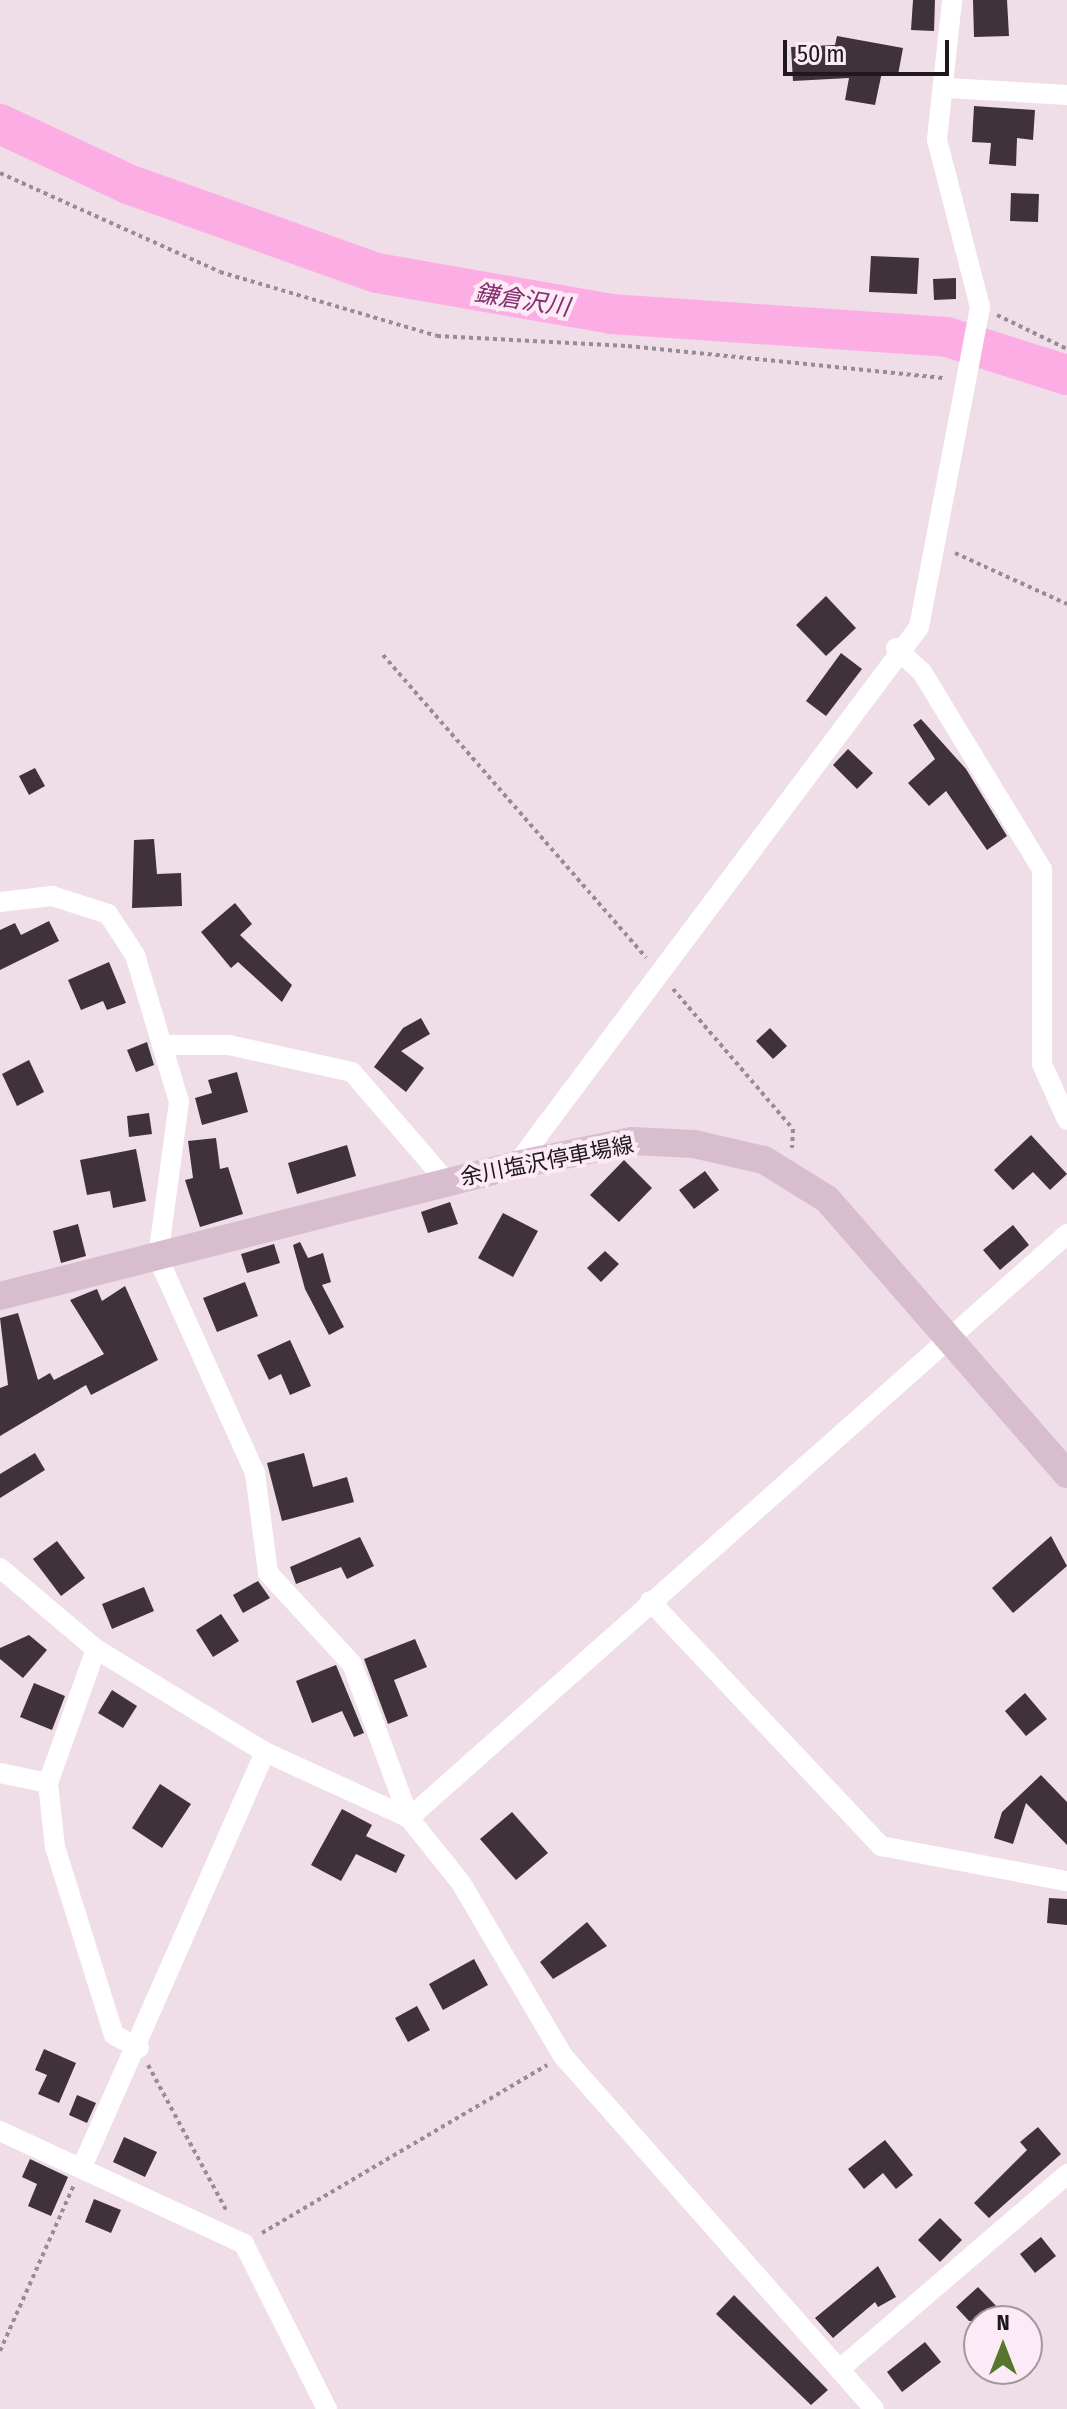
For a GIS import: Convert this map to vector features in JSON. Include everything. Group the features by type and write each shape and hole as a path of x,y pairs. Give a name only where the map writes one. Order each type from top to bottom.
{"main road":[{"name":"余川塩沢停車場線","path":"0,1296 516,1165 632,1141 694,1144 764,1160 827,1199 952,1335 1067,1474"}],"street":[{"path":"516,1165 896,648 919,627 980,307 937,139 947,88 952,0"},
{"path":"947,88 1067,95"},
{"path":"896,648 922,672 1042,869 1042,1064 1067,1120"},
{"path":"0,902 52,896 108,914 135,955 167,1045 179,1102 158,1258 255,1473 268,1573 352,1664 409,1818 461,1883 563,2056 874,2409"},
{"path":"167,1045 229,1045 352,1072 447,1182"},
{"path":"409,1818 1067,1234"},
{"path":"0,1568 96,1649 265,1752 409,1818"},
{"path":"650,1601 881,1846 1067,1881"},
{"path":"96,1649 48,1783 55,1847 114,2035 139,2048"},
{"path":"82,2167 139,2048 265,1752"},
{"path":"0,1773 48,1783"},
{"path":"0,2131 244,2244 327,2409"},
{"path":"841,2368 1067,2174"}],"path":[{"path":"0,173 220,272 437,336 628,346 967,380"},
{"path":"980,307 1067,349"},
{"path":"935,544 1067,604"},
{"path":"383,655 793,1129 790,1176"},
{"path":"139,2048 244,2244 563,2056"},
{"path":"0,2351 82,2167"}],"building":[{"path":"913,0 935,0 934,31 911,30"},
{"path":"973,0 1007,0 1009,36 974,37"},
{"path":"837,36 903,48 898,75 882,72 875,105 845,100 849,78 793,81 791,47 835,45"},
{"path":"974,106 1035,110 1033,140 1017,138 1016,166 989,164 991,143 972,142"},
{"path":"1011,193 1039,194 1038,222 1010,221"},
{"path":"871,256 919,258 917,294 869,292"},
{"path":"956,278 956,299 934,300 933,279"},
{"path":"826,596 856,628 826,656 796,625"},
{"path":"841,653 862,669 826,716 806,701"},
{"path":"921,719 966,769 1007,836 987,850 946,791 929,806 908,783 935,759 913,725"},
{"path":"848,749 873,773 857,789 833,765"},
{"path":"35,768 45,786 29,795 19,776"},
{"path":"154,839 157,874 181,873 182,906 132,908 134,840"},
{"path":"235,903 252,924 240,935 292,985 282,1002 238,962 231,968 201,932"},
{"path":"49,921 59,941 0,970 0,930 15,923 21,935"},
{"path":"109,962 126,1003 107,1010 103,1001 81,1010 68,980"},
{"path":"421,1018 430,1034 401,1051 424,1068 406,1092 374,1067 403,1028"},
{"path":"770,1028 787,1046 773,1059 756,1041"},
{"path":"147,1042 154,1065 136,1072 127,1050"},
{"path":"29,1060 44,1092 17,1106 2,1074"},
{"path":"237,1072 248,1112 202,1125 195,1098 212,1093 208,1080"},
{"path":"149,1113 152,1134 129,1137 127,1116"},
{"path":"1031,1135 1067,1174 1050,1190 1033,1172 1013,1190 994,1170"},
{"path":"216,1138 220,1169 228,1167 243,1214 200,1227 185,1180 193,1178 188,1141"},
{"path":"347,1145 356,1176 297,1194 288,1163"},
{"path":"136,1149 146,1201 113,1208 110,1191 87,1195 80,1160"},
{"path":"624,1160 652,1188 619,1222 590,1195"},
{"path":"705,1171 719,1190 694,1209 679,1190"},
{"path":"450,1202 458,1224 428,1233 421,1212"},
{"path":"503,1213 538,1231 513,1277 478,1258"},
{"path":"78,1224 86,1256 61,1263 53,1231"},
{"path":"1013,1225 1029,1245 1000,1270 983,1250"},
{"path":"300,1242 308,1258 323,1253 331,1282 322,1285 344,1327 329,1335 305,1289 293,1245"},
{"path":"274,1244 280,1263 247,1273 241,1254"},
{"path":"605,1251 619,1264 601,1282 587,1268"},
{"path":"245,1282 258,1316 217,1332 203,1298"},
{"path":"125,1286 158,1360 91,1395 86,1385 0,1436 0,1388 8,1385 0,1318 18,1313 38,1380 50,1373 54,1380 104,1354 70,1300 97,1289 102,1301"},
{"path":"290,1340 311,1386 290,1395 281,1374 269,1380 257,1355"},
{"path":"35,1453 45,1470 0,1498 0,1474"},
{"path":"304,1453 313,1487 347,1477 354,1502 282,1521 267,1463"},
{"path":"1051,1536 1067,1566 1013,1613 992,1588"},
{"path":"360,1537 374,1566 347,1579 341,1567 296,1584 290,1567"},
{"path":"57,1541 85,1578 61,1596 33,1559"},
{"path":"258,1581 270,1598 243,1613 233,1595"},
{"path":"144,1587 154,1611 112,1629 102,1604"},
{"path":"221,1614 239,1641 213,1657 196,1630"},
{"path":"29,1635 47,1650 23,1678 0,1659 0,1648"},
{"path":"415,1639 427,1667 394,1680 408,1716 388,1724 364,1659"},
{"path":"336,1665 364,1733 354,1737 342,1711 312,1723 296,1681"},
{"path":"34,1683 65,1696 52,1730 20,1717"},
{"path":"112,1690 137,1706 123,1728 98,1713"},
{"path":"1025,1693 1047,1719 1026,1736 1005,1711"},
{"path":"1041,1775 1067,1802 1067,1845 1026,1803 1013,1844 994,1838 1002,1812"},
{"path":"160,1784 191,1804 162,1848 132,1828"},
{"path":"342,1809 372,1825 366,1836 405,1855 396,1873 356,1854 341,1881 311,1865"},
{"path":"512,1812 548,1853 516,1880 480,1839"},
{"path":"1049,1898 1067,1899 1067,1925 1047,1923"},
{"path":"587,1922 607,1946 553,1979 540,1962"},
{"path":"474,1959 488,1985 443,2010 429,1984"},
{"path":"417,2006 430,2030 408,2042 395,2018"},
{"path":"44,2049 76,2063 59,2103 38,2094 47,2075 35,2070"},
{"path":"77,2095 96,2103 87,2123 69,2115"},
{"path":"1038,2127 1061,2154 989,2218 974,2203 1027,2150 1020,2142"},
{"path":"124,2137 157,2152 145,2177 113,2162"},
{"path":"885,2140 913,2175 896,2189 883,2173 864,2189 848,2169"},
{"path":"30,2159 68,2177 51,2216 28,2206 37,2184 22,2177"},
{"path":"94,2199 121,2210 111,2233 85,2222"},
{"path":"940,2218 962,2240 940,2262 918,2240"},
{"path":"1041,2237 1056,2256 1035,2273 1020,2254"},
{"path":"878,2266 896,2297 878,2307 875,2302 833,2338 815,2318"},
{"path":"978,2287 995,2305 963,2305 963,2315 956,2307"},
{"path":"734,2295 828,2390 811,2405 716,2314"},
{"path":"925,2342 941,2362 902,2392 887,2372"}],"waterway":[{"name":"鎌倉沢川","path":"0,124 128,184 377,273 611,314 947,337 1067,375"}]}
